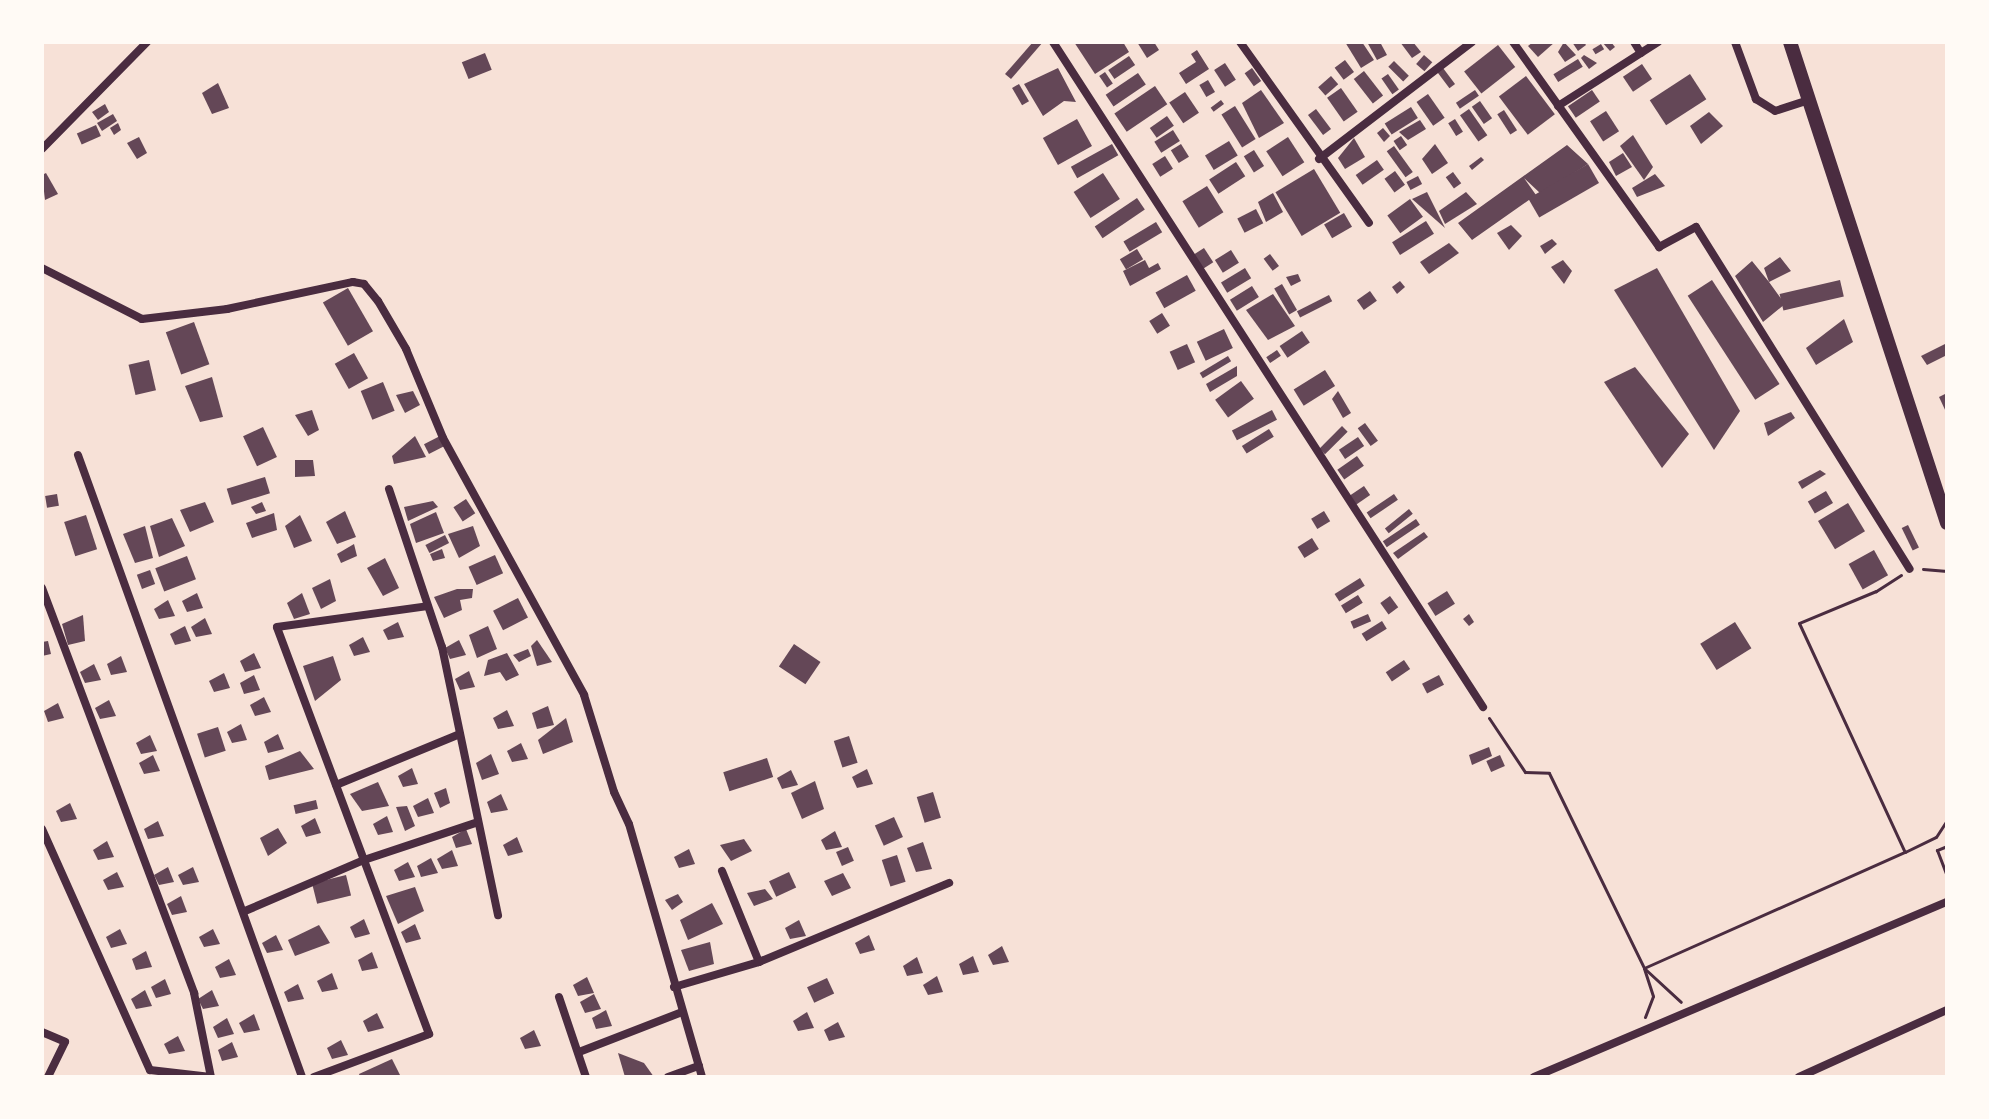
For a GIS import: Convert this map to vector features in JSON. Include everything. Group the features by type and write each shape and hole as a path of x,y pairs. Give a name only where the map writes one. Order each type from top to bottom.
{"main road":[{"path":"1790,42 1947,523"}],"street":[{"path":"42,149 147,42"},
{"path":"1053,42 1483,707"},
{"path":"1240,42 1319,159 1369,223"},
{"path":"1319,159 1472,42"},
{"path":"1513,42 1659,247 1696,227 1910,569"},
{"path":"1634,42 1641,53"},
{"path":"1558,106 1658,42"},
{"path":"1735,42 1756,99 1775,111 1809,100"},
{"path":"42,268 142,319 227,309 328,284 364,284 395,327 443,438 584,695 614,792 629,824 702,1077"},
{"path":"78,455 245,911 302,1077"},
{"path":"389,489 428,606 460,734 498,915"},
{"path":"42,588 194,993 211,1077 150,1070 42,829"},
{"path":"314,1077 429,1034 277,627 428,606"},
{"path":"336,785 460,734"},
{"path":"245,911 364,860 478,822"},
{"path":"722,871 759,962"},
{"path":"674,987 759,962 949,883"},
{"path":"1534,1077 1947,902"},
{"path":"559,997 586,1077"},
{"path":"1799,1077 1947,1010"},
{"path":"579,1052 682,1012"},
{"path":"42,1032 65,1042 48,1077"},
{"path":"668,1077 699,1066"}],"path":[{"path":"1905,852 1799,623 1876,591 1910,569 1947,571"},
{"path":"1483,707 1525,772 1549,773 1644,968 1653,996 1641,1032"},
{"path":"1644,968 1936,837 1947,820"},
{"path":"1947,846 1937,850 1947,876"},
{"path":"1644,968 1671,988 1683,1006 1681,1015"}],"building":[{"path":"1033,42 1043,42 1011,79 1005,74"},
{"path":"1074,42 1123,42 1129,52 1095,74"},
{"path":"1137,42 1154,42 1159,50 1147,58"},
{"path":"1345,42 1362,42 1374,60 1361,68"},
{"path":"1367,42 1380,42 1387,55 1377,60"},
{"path":"1400,42 1413,42 1421,52 1412,58"},
{"path":"1533,42 1555,42 1538,57 1528,46"},
{"path":"1564,42 1576,55 1565,62 1558,52"},
{"path":"1572,42 1584,42 1586,45 1578,51"},
{"path":"1602,42 1611,42 1615,47 1610,51"},
{"path":"1601,44 1604,49 1596,54 1592,49"},
{"path":"1498,45 1515,67 1481,94 1464,71"},
{"path":"1197,50 1209,69 1186,84 1179,73 1196,62 1191,54"},
{"path":"485,53 492,70 469,79 462,62"},
{"path":"1424,55 1432,62 1424,71 1416,64"},
{"path":"1584,55 1597,63 1589,69 1581,58"},
{"path":"1129,56 1135,65 1114,79 1108,70"},
{"path":"1578,59 1583,67 1558,82 1553,74"},
{"path":"1345,60 1354,72 1344,80 1335,68"},
{"path":"1394,61 1409,76 1403,82 1388,67"},
{"path":"1225,63 1236,80 1225,87 1214,70"},
{"path":"1642,64 1652,79 1633,92 1623,77"},
{"path":"1058,68 1076,102 1064,101 1043,116 1024,84"},
{"path":"1252,68 1261,81 1254,86 1245,73"},
{"path":"1443,68 1455,84 1449,88 1437,72"},
{"path":"1364,71 1383,95 1373,103 1354,79"},
{"path":"1105,72 1113,84 1107,88 1099,76"},
{"path":"1138,73 1146,85 1113,106 1106,95"},
{"path":"1388,74 1399,90 1392,94 1381,79"},
{"path":"1690,74 1706,99 1666,125 1650,100"},
{"path":"1331,76 1338,84 1325,95 1318,87"},
{"path":"1526,76 1555,114 1528,135 1499,96"},
{"path":"1208,80 1215,92 1206,97 1199,85"},
{"path":"218,83 229,108 212,114 202,93"},
{"path":"1019,84 1029,101 1022,105 1012,88"},
{"path":"1155,86 1167,104 1127,132 1114,113"},
{"path":"1341,88 1358,112 1344,122 1327,98"},
{"path":"1261,90 1284,123 1259,138 1242,103"},
{"path":"1475,90 1479,96 1460,109 1456,103"},
{"path":"1592,90 1600,102 1576,118 1568,106"},
{"path":"1185,92 1199,113 1183,123 1169,103"},
{"path":"1428,94 1445,118 1433,126 1417,102"},
{"path":"1221,100 1224,104 1214,112 1211,108"},
{"path":"1480,101 1492,118 1484,124 1472,107"},
{"path":"105,104 109,112 98,120 92,112"},
{"path":"1235,106 1256,139 1242,148 1221,114"},
{"path":"1411,107 1418,118 1392,134 1385,123"},
{"path":"1316,109 1331,129 1323,135 1308,115"},
{"path":"1469,109 1487,135 1478,142 1460,115"},
{"path":"1504,110 1517,130 1510,134 1497,114"},
{"path":"1606,111 1619,131 1603,141 1590,121"},
{"path":"1709,112 1723,126 1701,144 1690,126"},
{"path":"113,114 117,121 102,131 97,123"},
{"path":"1167,116 1174,126 1157,138 1150,128"},
{"path":"1077,119 1092,146 1058,165 1043,138"},
{"path":"1455,119 1463,132 1456,136 1448,123"},
{"path":"1420,120 1426,129 1408,140 1399,132"},
{"path":"118,123 121,130 114,135 110,128"},
{"path":"96,125 101,136 82,145 77,134"},
{"path":"1383,128 1390,136 1384,142 1377,133"},
{"path":"1173,130 1180,141 1161,153 1154,142"},
{"path":"1633,135 1653,167 1644,180 1620,146"},
{"path":"1401,136 1407,145 1400,150 1394,141"},
{"path":"139,137 147,153 137,159 127,143"},
{"path":"1288,137 1304,162 1283,176 1266,151"},
{"path":"1354,138 1365,157 1345,169 1338,158"},
{"path":"1229,141 1238,156 1214,170 1205,155"},
{"path":"1112,144 1118,155 1077,178 1071,167"},
{"path":"1181,144 1189,157 1179,163 1171,150"},
{"path":"1435,144 1448,163 1432,174 1422,159"},
{"path":"1567,145 1588,164 1541,194 1524,178 1536,195 1472,240 1458,223"},
{"path":"1394,146 1413,172 1406,177 1387,151"},
{"path":"1254,150 1264,166 1254,172 1244,156"},
{"path":"1623,153 1632,167 1616,176 1609,162"},
{"path":"1165,156 1173,169 1160,177 1152,164"},
{"path":"1481,157 1484,160 1472,170 1469,166"},
{"path":"1377,160 1384,170 1363,185 1356,175"},
{"path":"1236,162 1245,176 1218,194 1209,179"},
{"path":"1588,164 1599,183 1539,218 1528,198"},
{"path":"1314,169 1340,213 1302,236 1275,192"},
{"path":"1395,171 1405,185 1394,192 1384,179"},
{"path":"1453,172 1461,183 1454,189 1446,177"},
{"path":"46,173 58,194 45,200 42,175"},
{"path":"1103,173 1120,199 1091,218 1074,192"},
{"path":"1655,174 1665,186 1637,197 1632,188"},
{"path":"1418,176 1422,184 1411,190 1406,182"},
{"path":"1207,186 1223,212 1199,228 1182,201"},
{"path":"1427,192 1445,228 1412,199"},
{"path":"1466,192 1477,204 1445,224 1439,211"},
{"path":"1273,193 1283,212 1266,222 1258,202"},
{"path":"1137,198 1145,210 1103,238 1095,227"},
{"path":"1410,199 1423,217 1400,233 1387,215"},
{"path":"1256,209 1263,223 1245,233 1237,219"},
{"path":"1344,213 1352,227 1332,238 1324,224"},
{"path":"1426,221 1434,234 1400,255 1392,242"},
{"path":"1156,222 1162,232 1130,252 1123,242"},
{"path":"1511,225 1522,236 1509,250 1497,233"},
{"path":"1552,239 1557,244 1545,254 1540,246"},
{"path":"1449,243 1459,253 1429,274 1420,262"},
{"path":"1204,248 1213,262 1202,269 1193,255"},
{"path":"1137,249 1143,259 1126,270 1120,259"},
{"path":"1231,250 1239,263 1223,273 1215,260"},
{"path":"1270,254 1279,266 1273,271 1264,259"},
{"path":"1780,257 1791,271 1769,282 1764,268"},
{"path":"1145,260 1149,268 1158,263 1161,269 1130,286 1123,271"},
{"path":"1563,260 1572,271 1564,284 1551,267"},
{"path":"1752,261 1785,304 1763,322 1735,276"},
{"path":"1245,268 1251,278 1227,293 1221,282"},
{"path":"1657,268 1740,411 1714,450 1614,290"},
{"path":"1298,274 1301,281 1291,286 1286,277"},
{"path":"1187,275 1196,291 1164,308 1156,292"},
{"path":"1712,280 1780,384 1755,400 1688,296"},
{"path":"1840,280 1844,297 1783,311 1780,294"},
{"path":"1400,281 1405,287 1397,294 1392,287"},
{"path":"1282,284 1297,310 1289,314 1274,288"},
{"path":"1252,286 1259,297 1237,311 1230,300"},
{"path":"348,288 373,331 348,346 323,302"},
{"path":"1370,291 1377,301 1364,310 1357,300"},
{"path":"1273,294 1295,326 1268,340 1246,310"},
{"path":"1329,295 1332,301 1300,318 1297,311"},
{"path":"1162,313 1170,326 1157,334 1149,321"},
{"path":"1844,319 1853,342 1816,365 1806,348"},
{"path":"194,322 209,364 181,375 166,332"},
{"path":"1224,329 1233,348 1206,361 1197,342"},
{"path":"1302,331 1310,343 1287,358 1280,346"},
{"path":"1947,343 1947,355 1927,365 1921,356"},
{"path":"1187,344 1195,362 1178,370 1170,352"},
{"path":"1277,350 1281,356 1270,363 1266,357"},
{"path":"354,353 368,378 349,389 335,364"},
{"path":"1228,356 1231,361 1203,378 1200,373"},
{"path":"149,360 156,390 136,395 129,365"},
{"path":"1237,366 1237,376 1210,392 1206,384"},
{"path":"1635,367 1689,434 1662,468 1604,382"},
{"path":"1325,370 1335,386 1304,406 1294,390"},
{"path":"212,377 223,417 200,422 185,386"},
{"path":"1241,381 1254,399 1228,418 1215,400"},
{"path":"383,382 395,411 372,420 361,391"},
{"path":"413,391 420,405 405,413 396,395"},
{"path":"1338,391 1351,413 1343,418 1332,399"},
{"path":"1947,393 1947,414 1939,397"},
{"path":"312,410 319,430 308,436 295,415"},
{"path":"1272,410 1277,420 1237,440 1232,430"},
{"path":"1791,412 1795,418 1768,436 1764,423"},
{"path":"1365,423 1378,441 1371,446 1358,428"},
{"path":"1342,426 1348,432 1325,454 1319,449"},
{"path":"263,427 277,457 257,466 243,436"},
{"path":"1269,429 1274,437 1247,454 1242,446"},
{"path":"415,436 426,457 394,464 392,456"},
{"path":"440,436 445,446 429,454 424,444"},
{"path":"1358,437 1364,446 1345,459 1339,450"},
{"path":"1357,456 1364,466 1344,480 1337,470"},
{"path":"295,460 313,460 315,476 295,477"},
{"path":"1820,470 1826,474 1802,489 1798,482"},
{"path":"265,477 270,493 232,505 227,489"},
{"path":"1364,486 1370,495 1356,505 1350,496"},
{"path":"1826,491 1833,503 1815,514 1808,502"},
{"path":"57,494 59,506 47,508 45,496"},
{"path":"1394,494 1398,500 1371,518 1367,512"},
{"path":"466,499 475,513 463,521 453,507"},
{"path":"433,501 438,507 408,521 404,507"},
{"path":"205,502 214,522 190,532 180,510"},
{"path":"262,502 266,511 256,514 251,507"},
{"path":"1848,503 1865,531 1835,549 1818,521"},
{"path":"1409,509 1413,514 1389,533 1385,529"},
{"path":"345,511 356,537 337,544 326,522"},
{"path":"1324,511 1330,521 1317,529 1311,519"},
{"path":"436,512 444,533 416,543 410,524"},
{"path":"274,513 277,530 252,538 246,523"},
{"path":"86,515 97,549 75,556 64,522"},
{"path":"300,515 312,541 294,548 285,526"},
{"path":"172,518 185,546 159,557 150,526"},
{"path":"1416,519 1420,525 1387,547 1383,541"},
{"path":"1908,525 1919,547 1913,551 1902,528"},
{"path":"145,526 153,558 135,563 123,534"},
{"path":"473,526 480,546 459,558 448,534"},
{"path":"1424,532 1428,537 1398,559 1393,553"},
{"path":"445,535 449,543 429,553 425,545"},
{"path":"1312,538 1319,549 1304,558 1298,547"},
{"path":"354,544 357,556 341,563 337,554"},
{"path":"442,549 445,558 433,561 430,554"},
{"path":"1874,550 1888,575 1863,589 1849,564"},
{"path":"495,555 503,573 477,585 469,567"},
{"path":"187,556 196,579 164,592 155,568"},
{"path":"385,558 399,588 383,596 367,568"},
{"path":"150,570 155,584 142,589 137,575"},
{"path":"1360,578 1365,586 1339,602 1335,594"},
{"path":"330,579 336,601 321,609 312,588"},
{"path":"457,589 473,589 472,598 460,600 462,610 444,618 434,597"},
{"path":"1447,591 1455,604 1435,616 1427,603"},
{"path":"197,593 203,608 187,612 182,601"},
{"path":"302,593 310,614 294,619 287,603"},
{"path":"1358,595 1363,603 1346,613 1341,606"},
{"path":"1390,596 1398,607 1389,614 1380,603"},
{"path":"518,598 528,618 503,630 493,611"},
{"path":"168,600 175,616 159,619 154,609"},
{"path":"1368,614 1371,621 1354,629 1351,621"},
{"path":"1469,614 1474,622 1469,626 1463,619"},
{"path":"83,615 85,641 68,645 62,624"},
{"path":"205,618 212,634 196,637 191,627"},
{"path":"1382,621 1387,629 1366,641 1362,634"},
{"path":"398,622 404,637 388,640 383,630"},
{"path":"1735,622 1751,648 1717,670 1700,644"},
{"path":"185,626 191,641 175,645 170,634"},
{"path":"488,626 497,649 477,658 469,635"},
{"path":"363,637 370,652 354,656 349,645"},
{"path":"459,640 466,655 450,659 445,648"},
{"path":"537,640 552,662 537,666 531,646"},
{"path":"48,641 51,654 42,656 42,642"},
{"path":"794,644 821,662 805,684 779,666"},
{"path":"528,649 531,656 519,662 513,655"},
{"path":"254,653 261,668 245,672 240,661"},
{"path":"507,653 519,675 506,681 500,672 484,676 488,660"},
{"path":"121,656 127,672 111,675 107,664"},
{"path":"333,656 341,680 315,701 303,666"},
{"path":"1404,660 1410,669 1392,681 1386,672"},
{"path":"94,664 101,680 85,683 80,672"},
{"path":"469,671 475,687 460,690 455,679"},
{"path":"224,673 230,688 214,692 209,681"},
{"path":"254,675 260,690 244,694 240,683"},
{"path":"1439,675 1444,685 1427,693 1422,684"},
{"path":"264,697 271,712 255,716 250,705"},
{"path":"109,700 116,716 100,719 95,708"},
{"path":"58,703 64,718 48,722 44,711"},
{"path":"548,706 554,725 537,729 532,713"},
{"path":"507,710 514,726 498,729 493,718"},
{"path":"566,718 573,742 543,754 538,740"},
{"path":"241,724 247,740 232,743 227,732"},
{"path":"218,727 226,751 205,758 197,734"},
{"path":"278,734 284,749 268,753 264,742"},
{"path":"150,735 157,751 141,754 136,743"},
{"path":"849,736 858,763 842,768 834,741"},
{"path":"521,743 528,759 512,762 507,751"},
{"path":"1489,747 1492,756 1472,765 1469,755"},
{"path":"300,751 314,769 269,780 265,766"},
{"path":"491,754 499,774 482,780 476,763"},
{"path":"153,755 160,771 144,774 139,763"},
{"path":"1500,755 1505,766 1491,772 1486,761"},
{"path":"767,758 773,777 729,791 723,772"},
{"path":"412,768 418,784 403,787 398,776"},
{"path":"867,769 873,784 857,788 852,777"},
{"path":"791,770 798,785 782,789 777,778"},
{"path":"815,781 824,809 802,819 791,793"},
{"path":"378,782 389,806 362,811 350,794"},
{"path":"446,788 450,803 440,808 434,793"},
{"path":"933,792 941,818 925,823 917,797"},
{"path":"501,794 508,810 491,813 487,802"},
{"path":"428,798 434,813 418,817 413,806"},
{"path":"316,800 318,809 296,814 294,805"},
{"path":"70,803 77,819 61,822 56,811"},
{"path":"407,806 415,826 405,831 396,807"},
{"path":"387,816 393,832 378,835 373,824"},
{"path":"894,817 903,837 884,846 875,826"},
{"path":"315,818 321,833 306,837 301,826"},
{"path":"158,821 164,836 148,839 144,829"},
{"path":"278,828 287,843 268,856 260,838"},
{"path":"466,829 472,844 456,848 452,837"},
{"path":"835,831 842,847 826,850 821,840"},
{"path":"517,837 523,852 508,856 503,845"},
{"path":"744,839 752,851 731,861 720,845"},
{"path":"107,841 114,857 98,860 93,850"},
{"path":"923,842 932,869 916,872 907,848"},
{"path":"848,847 854,861 842,866 836,852"},
{"path":"689,849 695,864 679,868 674,857"},
{"path":"452,850 458,866 442,869 437,859"},
{"path":"897,855 906,882 890,887 882,860"},
{"path":"431,858 438,873 421,877 417,866"},
{"path":"408,862 415,877 399,881 394,870"},
{"path":"168,867 174,882 159,885 154,875"},
{"path":"193,867 199,882 183,885 178,875"},
{"path":"117,872 124,887 108,890 103,880"},
{"path":"789,872 796,887 776,897 769,881"},
{"path":"843,873 851,888 832,896 824,881"},
{"path":"346,875 351,895 317,904 312,883"},
{"path":"415,887 424,911 398,924 386,896"},
{"path":"765,889 773,899 754,906 747,893"},
{"path":"678,894 683,902 672,910 665,900"},
{"path":"181,896 187,912 172,915 167,904"},
{"path":"712,903 723,924 688,940 680,920"},
{"path":"364,919 370,934 355,938 350,927"},
{"path":"799,920 806,936 790,939 785,928"},
{"path":"415,924 421,939 406,943 401,932"},
{"path":"319,925 330,943 295,956 288,940"},
{"path":"120,929 127,944 111,948 106,937"},
{"path":"213,929 220,944 204,947 199,937"},
{"path":"276,935 283,950 267,953 262,943"},
{"path":"869,935 875,950 860,954 855,943"},
{"path":"710,942 714,964 689,971 681,950"},
{"path":"1002,946 1009,962 993,965 988,955"},
{"path":"146,951 152,967 136,970 132,959"},
{"path":"372,952 378,968 362,971 358,960"},
{"path":"973,956 979,972 963,975 959,964"},
{"path":"917,957 923,973 907,976 903,966"},
{"path":"229,959 236,975 220,978 215,967"},
{"path":"332,973 338,989 322,992 317,981"},
{"path":"937,976 943,992 928,995 923,985"},
{"path":"587,977 594,993 578,996 573,985"},
{"path":"827,978 834,993 814,1003 807,987"},
{"path":"165,979 171,994 156,998 151,987"},
{"path":"298,984 304,999 288,1002 284,992"},
{"path":"145,990 152,1006 136,1009 131,999"},
{"path":"212,990 219,1006 203,1009 198,999"},
{"path":"594,994 601,1009 585,1013 580,1002"},
{"path":"606,1010 612,1026 596,1029 592,1018"},
{"path":"807,1012 814,1028 798,1031 793,1021"},
{"path":"377,1013 384,1028 368,1032 363,1021"},
{"path":"254,1014 260,1030 244,1033 239,1023"},
{"path":"227,1018 234,1034 218,1038 213,1027"},
{"path":"838,1022 845,1037 829,1041 824,1030"},
{"path":"534,1030 541,1046 525,1049 520,1038"},
{"path":"178,1036 185,1051 169,1054 164,1044"},
{"path":"341,1040 348,1055 332,1059 327,1048"},
{"path":"232,1042 238,1057 222,1061 218,1050"},
{"path":"618,1053 644,1063 654,1077 625,1077"},
{"path":"392,1059 401,1077 360,1077 359,1074"}]}
